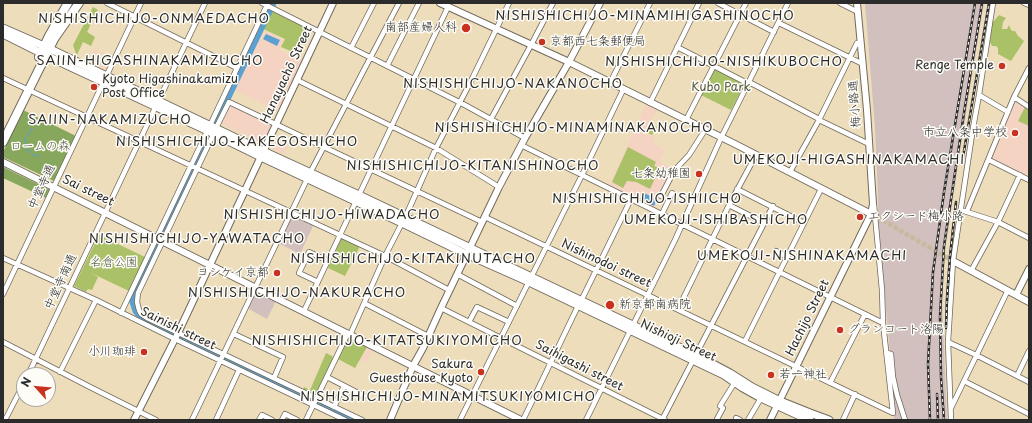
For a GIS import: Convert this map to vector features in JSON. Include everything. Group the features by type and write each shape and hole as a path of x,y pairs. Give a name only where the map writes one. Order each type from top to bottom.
{"highway":[{"path":"3,132 68,3"},
{"path":"45,51 79,3"},
{"path":"3,142 26,89"}],"main road":[{"name":"Nishioji Street","path":"3,28 45,51 694,358 761,398 779,403"},
{"name":"Nishioji Street","path":"3,34 45,51"},
{"name":"Nishioji Street","path":"694,358 723,368 779,403"},
{"path":"779,403 802,417 810,420"},
{"path":"779,403 829,420"}],"street":[{"path":"107,3 237,68"},
{"name":"中堂寺通","path":"3,294 141,3"},
{"name":"中堂寺南通","path":"32,367 205,3"},
{"path":"262,3 460,102 525,138"},
{"path":"121,313 197,168 237,68 270,6 276,3"},
{"path":"351,48 374,3"},
{"path":"192,420 309,176 398,3"},
{"path":"386,66 419,3"},
{"path":"440,3 570,62 875,216 882,290 883,323 887,354 891,354 894,381 905,420"},
{"path":"306,420 364,303 436,148 509,3"},
{"path":"491,119 552,3"},
{"path":"390,420 449,290 499,187 521,145 570,62 600,3"},
{"path":"610,83 650,3"},
{"path":"650,103 700,3"},
{"path":"718,3 774,32"},
{"path":"686,120 746,3"},
{"path":"586,420 682,224 721,138 788,3"},
{"path":"840,3 858,12"},
{"name":"梅小路通","path":"857,3 873,204"},
{"path":"951,420 948,342 952,261 993,3"},
{"path":"1024,3 1029,5"},
{"name":"Hanayachō Street","path":"134,420 245,191 331,4"},
{"path":"304,311 448,7"},
{"path":"778,22 863,64"},
{"path":"790,172 819,119 857,43 861,43"},
{"path":"678,47 869,144"},
{"path":"967,211 1014,98 1029,68"},
{"path":"3,78 385,256 449,290"},
{"path":"297,80 436,148 499,187"},
{"path":"460,420 623,90"},
{"path":"979,95 1008,112"},
{"path":"1014,98 1029,107"},
{"name":"Nishinodoi street","path":"212,130 229,102 416,192 483,219 546,247 893,413 887,354"},
{"path":"212,130 192,166 138,293 137,302 139,310 144,316 176,336 223,354 362,420"},
{"path":"661,196 674,171 688,155 705,130"},
{"path":"521,145 883,323"},
{"path":"678,309 712,238 756,155"},
{"path":"989,160 1029,180"},
{"name":"Sai street","path":"3,162 160,240"},
{"path":"971,271 998,222 1020,175"},
{"path":"737,189 804,223"},
{"path":"745,341 821,189"},
{"path":"662,214 672,193"},
{"path":"160,240 522,420 630,199"},
{"name":"Hachijo Street","path":"770,420 830,296 875,216 873,204"},
{"path":"729,205 764,223"},
{"path":"663,420 773,206"},
{"path":"960,211 967,211 998,222 1029,238"},
{"path":"776,251 788,257"},
{"path":"318,282 299,274 309,252 328,261"},
{"name":"Sainishi street","path":"3,258 96,300 121,313 176,336 220,361 344,420"},
{"path":"952,261 1029,302"},
{"path":"1016,295 1029,268"},
{"path":"457,274 517,306"},
{"path":"950,410 1008,290"},
{"path":"60,372 96,300"},
{"path":"364,303 428,336"},
{"path":"469,322 477,307 509,322"},
{"name":"Saihigashi street","path":"441,308 663,420"},
{"path":"830,383 865,314"},
{"path":"234,334 282,357 274,378"},
{"path":"3,342 156,420"},
{"path":"948,342 1029,382"},
{"path":"1017,376 1029,351"},
{"path":"216,420 239,370"},
{"path":"327,377 364,396"},
{"path":"964,381 1029,414"},
{"path":"717,419 722,408 720,406 735,382"},
{"path":"334,407 344,386"},
{"path":"842,420 855,394"},
{"path":"748,420 761,398"},
{"path":"5,420 16,399"},
{"path":"282,420 285,414 297,420"},
{"path":"259,420 262,415 272,420"}],"shaded area":[{"path":"865,3 984,3 944,261 942,298 947,420 894,420 894,398 878,221 875,128"},
{"path":"266,31 284,40 279,50 303,62 279,112 234,90 258,40 261,40"},
{"path":"95,48 99,50 94,61 105,65 108,59 100,54 101,51 113,57 106,70 89,60"},
{"name":"市立八条中学校","path":"1017,101 1029,111 1029,178 992,159 1015,102"},
{"path":"646,104 657,110 645,132 655,138 653,143 665,151 660,161 675,172 654,208 609,186"},
{"path":"229,105 271,124 272,127 264,142 261,143 220,123"},
{"path":"273,138 288,145 284,154 272,149 270,145"},
{"path":"294,215 314,224 300,254 278,243 291,216"},
{"path":"255,291 276,301 267,319 247,308"},
{"path":"368,347 373,350 366,363 361,360"}],"green space":[{"path":"93,7 98,10 87,32 95,37 91,46 83,42 77,55 73,45"},
{"path":"272,10 305,27 293,52 281,47 285,39 263,29"},
{"path":"999,15 1006,18 1003,22 1002,29 1007,29 1009,25 1011,30 1015,31 1024,41 1011,61 998,54 998,48 996,46 992,46 990,42 992,21 994,21"},
{"name":"Kubo Park","path":"716,69 744,83 731,110 701,95 714,70"},
{"path":"1025,107 1029,111 1029,126 1018,121"},
{"name":"ロームの森","path":"23,110 76,136 54,181 3,157 3,152"},
{"path":"650,123 657,127 652,135 645,132"},
{"path":"628,147 656,162 654,166 660,168 650,189 636,182 627,181 623,188 612,182"},
{"name":"ロームの森","path":"3,167 50,190 46,198 3,178"},
{"name":"名倉公園","path":"99,235 145,257 129,291 89,272 98,277 92,290 88,289 86,292 74,286"},
{"path":"343,238 360,246 345,276 328,268 341,239"},
{"path":"350,338 367,347 355,368 338,359 347,339"},
{"path":"326,353 334,359 316,396 303,390 304,387 310,390"}],"water":[{"path":"266,34 280,40 277,46 263,39"},
{"path":"644,193 657,199 654,206 640,199"}],"waterway":[{"path":"216,122 273,3"},
{"path":"24,146 26,137 31,129 33,129"},
{"path":"209,138 136,291 133,302 136,311 147,322 354,420"},
{"path":"26,150 29,150 33,155 39,156"}],"tunnel":[{"path":"877,217 951,260"}],"railway":[{"path":"930,420 928,364 933,272 944,192 975,3"},
{"path":"944,420 941,377 940,316 944,246 982,3"},
{"path":"963,157 989,3"},
{"path":"946,328 950,256 956,202"},
{"path":"937,394 938,420"}],"place":[{"name":"南部産婦人科","path":"466,28"},
{"name":"京都西七条郵便局","path":"542,42"},
{"name":"Renge Temple","path":"1002,66"},
{"name":"Kyoto Higashinakamizu Post Office","path":"94,87"},
{"name":"市立八条中学校","path":"1015,133"},
{"name":"七条幼稚園","path":"699,174"},
{"name":"エクシード梅小路","path":"860,217"},
{"name":"ヨシケイ京都","path":"277,273"},
{"name":"新京都南病院","path":"610,305"},
{"name":"グランコート洛陽","path":"840,330"},
{"name":"小川珈琲","path":"144,352"},
{"name":"Sakura Guesthouse Kyoto","path":"481,372"},
{"name":"若一神社","path":"771,375"}],"district":[{"name":"NISHISHICHIJO-MINAMIHIGASHINOCHO","path":"645,16"},
{"name":"NISHISHICHIJO-ONMAEDACHO","path":"154,19"},
{"name":"SAIIN-HIGASHINAKAMIZUCHO","path":"150,61"},
{"name":"NISHISHICHIJO-NISHIKUBOCHO","path":"724,62"},
{"name":"NISHISHICHIJO-NAKANOCHO","path":"513,84"},
{"name":"SAIIN-NAKAMIZUCHO","path":"110,120"},
{"name":"NISHISHICHIJO-MINAMINAKANOCHO","path":"574,128"},
{"name":"NISHISHICHIJO-KAKEGOSHICHO","path":"237,142"},
{"name":"UMEKOJI-HIGASHINAKAMACHI","path":"849,160"},
{"name":"NISHISHICHIJO-KITANISHINOCHO","path":"473,166"},
{"name":"NISHISHICHIJO-ISHIICHO","path":"647,199"},
{"name":"NISHISHICHIJO-HIWADACHO","path":"332,215"},
{"name":"UMEKOJI-ISHIBASHICHO","path":"716,220"},
{"name":"NISHISHICHIJO-YAWATACHO","path":"197,239"},
{"name":"UMEKOJI-NISHINAKAMACHI","path":"802,256"},
{"name":"NISHISHICHIJO-KITAKINUTACHO","path":"413,259"},
{"name":"NISHISHICHIJO-NAKURACHO","path":"297,293"},
{"name":"NISHISHICHIJO-KITATSUKIYOMICHO","path":"387,341"},
{"name":"NISHISHICHIJO-MINAMITSUKIYOMICHO","path":"448,397"}]}
